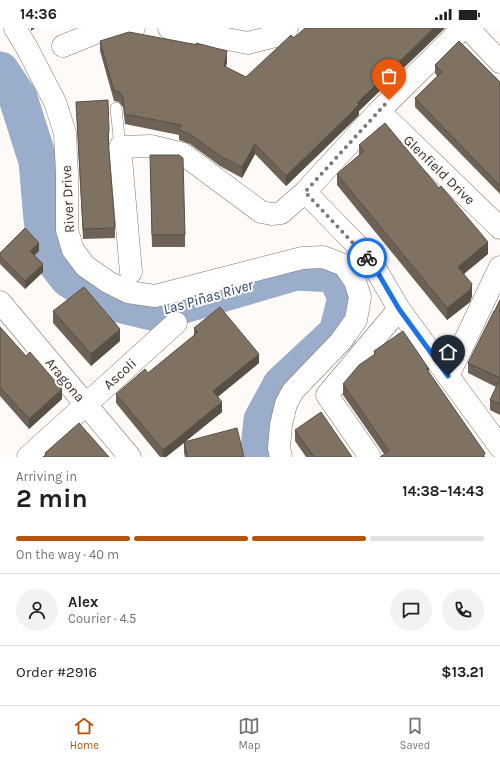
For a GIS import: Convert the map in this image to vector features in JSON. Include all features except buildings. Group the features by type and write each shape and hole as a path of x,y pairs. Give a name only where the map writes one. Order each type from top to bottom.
{"street":[{"name":"River Drive","path":"15,28 55,102 65,133 67,230 73,250 85,266 108,282 128,292 155,296 302,258 323,257 344,266 355,281 360,297 356,320 341,341 293,391 286,404 281,425 279,448 281,457"},
{"path":"63,46 105,28 134,28"},
{"path":"169,28 248,43 280,30"},
{"path":"131,272 120,147 151,146 182,154 261,212 272,214 281,213 305,192 379,111 463,28"},
{"path":"468,28 500,62"},
{"name":"Glenfield Drive","path":"379,111 500,228"},
{"path":"305,192 356,244 375,268 399,309 500,447"},
{"path":"448,376 500,267"},
{"name":"Aragona","path":"0,302 130,457"},
{"path":"370,457 328,395 399,309"},
{"name":"Ascoli","path":"28,457 176,323"}],"lane":[{"path":"116,108 120,147"}],"waterway":[{"name":"Las Piñas River","path":"0,71 18,98 38,161 43,219 48,251 69,278 102,299 156,312 296,271 336,273 347,298 338,333 282,385 263,420 259,457"}],"way so far":[{"path":"367,258 356,244 305,192 389,100"}],"route":[{"path":"367,258 375,268 399,309 448,376"}]}
